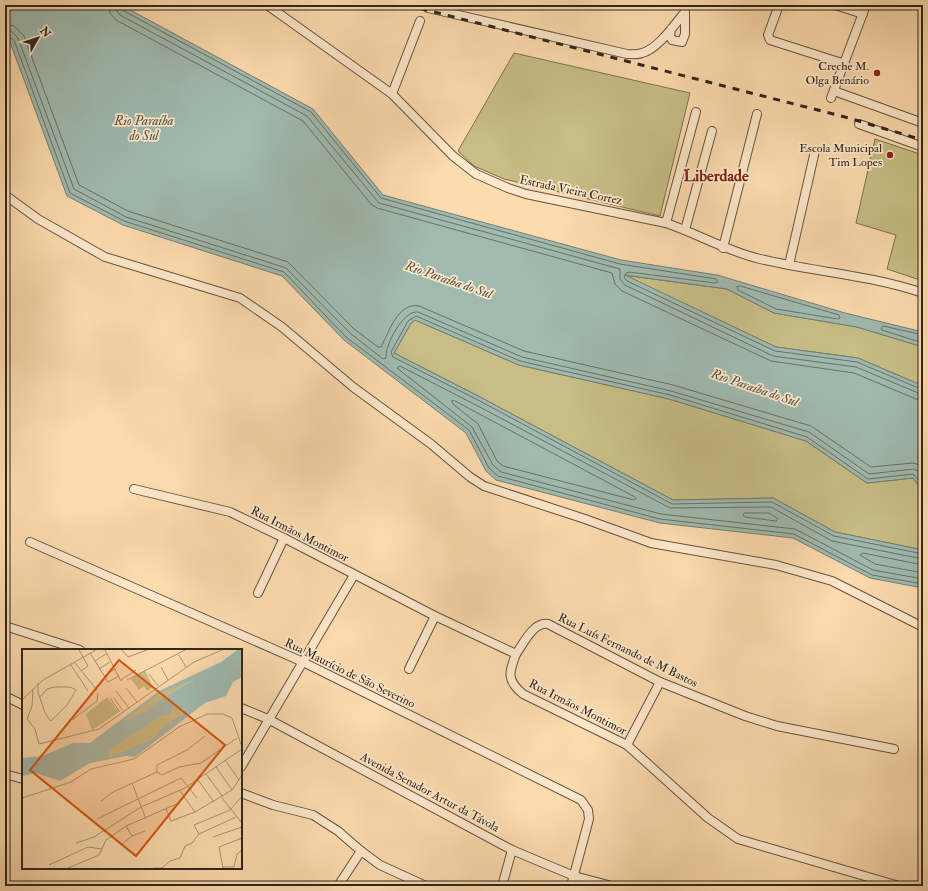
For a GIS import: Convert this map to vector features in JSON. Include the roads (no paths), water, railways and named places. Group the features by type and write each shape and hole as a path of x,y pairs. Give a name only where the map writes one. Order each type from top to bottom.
{"street":[{"name":"Estrada Vieira Cortez","path":"267,5 392,94 464,166 490,181 526,194 666,223 724,248 789,265 875,279 923,293"},
{"path":"779,5 768,38 845,64"},
{"path":"835,5 863,14"},
{"path":"866,5 833,94 923,123"},
{"path":"428,8 626,54 643,53 654,46 671,29 686,8"},
{"path":"671,29 670,36 674,41 682,42 685,34 686,8"},
{"path":"392,94 420,21"},
{"path":"666,223 696,112"},
{"path":"724,248 757,114"},
{"path":"859,124 923,147"},
{"path":"685,230 712,131"},
{"path":"789,265 815,151"},
{"path":"5,195 38,219 105,257 240,298 282,327 353,388 431,444 470,477 484,486 585,519 651,543 776,565 832,581 923,627"},
{"name":"Rua Irmãos Montimor","path":"134,490 219,509 284,538 354,576 516,654 510,668 510,678 516,688 523,694 627,745 708,818 726,833 738,840 899,886"},
{"path":"258,593 284,538"},
{"name":"Rua Maurício de São Severino","path":"30,542 303,662 581,800 588,810 589,819 571,886"},
{"path":"242,765 354,576"},
{"path":"409,668 435,616"},
{"name":"Rua Luís Fernando de M Bastos","path":"516,654 536,627 544,623 554,626 660,682 738,714 777,726 894,749"},
{"path":"5,626 77,649"},
{"path":"627,745 660,682"},
{"path":"5,696 22,704"},
{"name":"Avenida Senador Artur da Távola","path":"242,708 268,720 512,850 574,876 612,886"},
{"path":"5,774 22,779"},
{"path":"242,793 273,805 313,815 338,831 361,851 392,871 426,886"},
{"path":"502,886 512,850"},
{"path":"338,886 361,851"}],"water":[{"name":"Rio Paraíba do Sul","path":"5,5 121,5 313,109 383,195 621,260 717,275 845,313 923,332 923,347 857,327 774,313 727,289 625,275 776,347 858,358 923,386 923,491 913,478 867,483 806,441 669,399 519,365 415,320 411,323 394,353 673,500 773,498 835,532 923,550 923,588 870,578 793,538 660,523 496,480 486,471 466,433 344,340 282,276 123,225 67,196 10,42 5,38"}],"railway":[{"path":"407,5 845,117 923,140"}],"place":[{"name":"Creche M. Olga Benário","path":"877,73"},
{"name":"Escola Municipal Tim Lopes","path":"890,155"}],"district":[{"name":"Liberdade","path":"716,175"}]}
